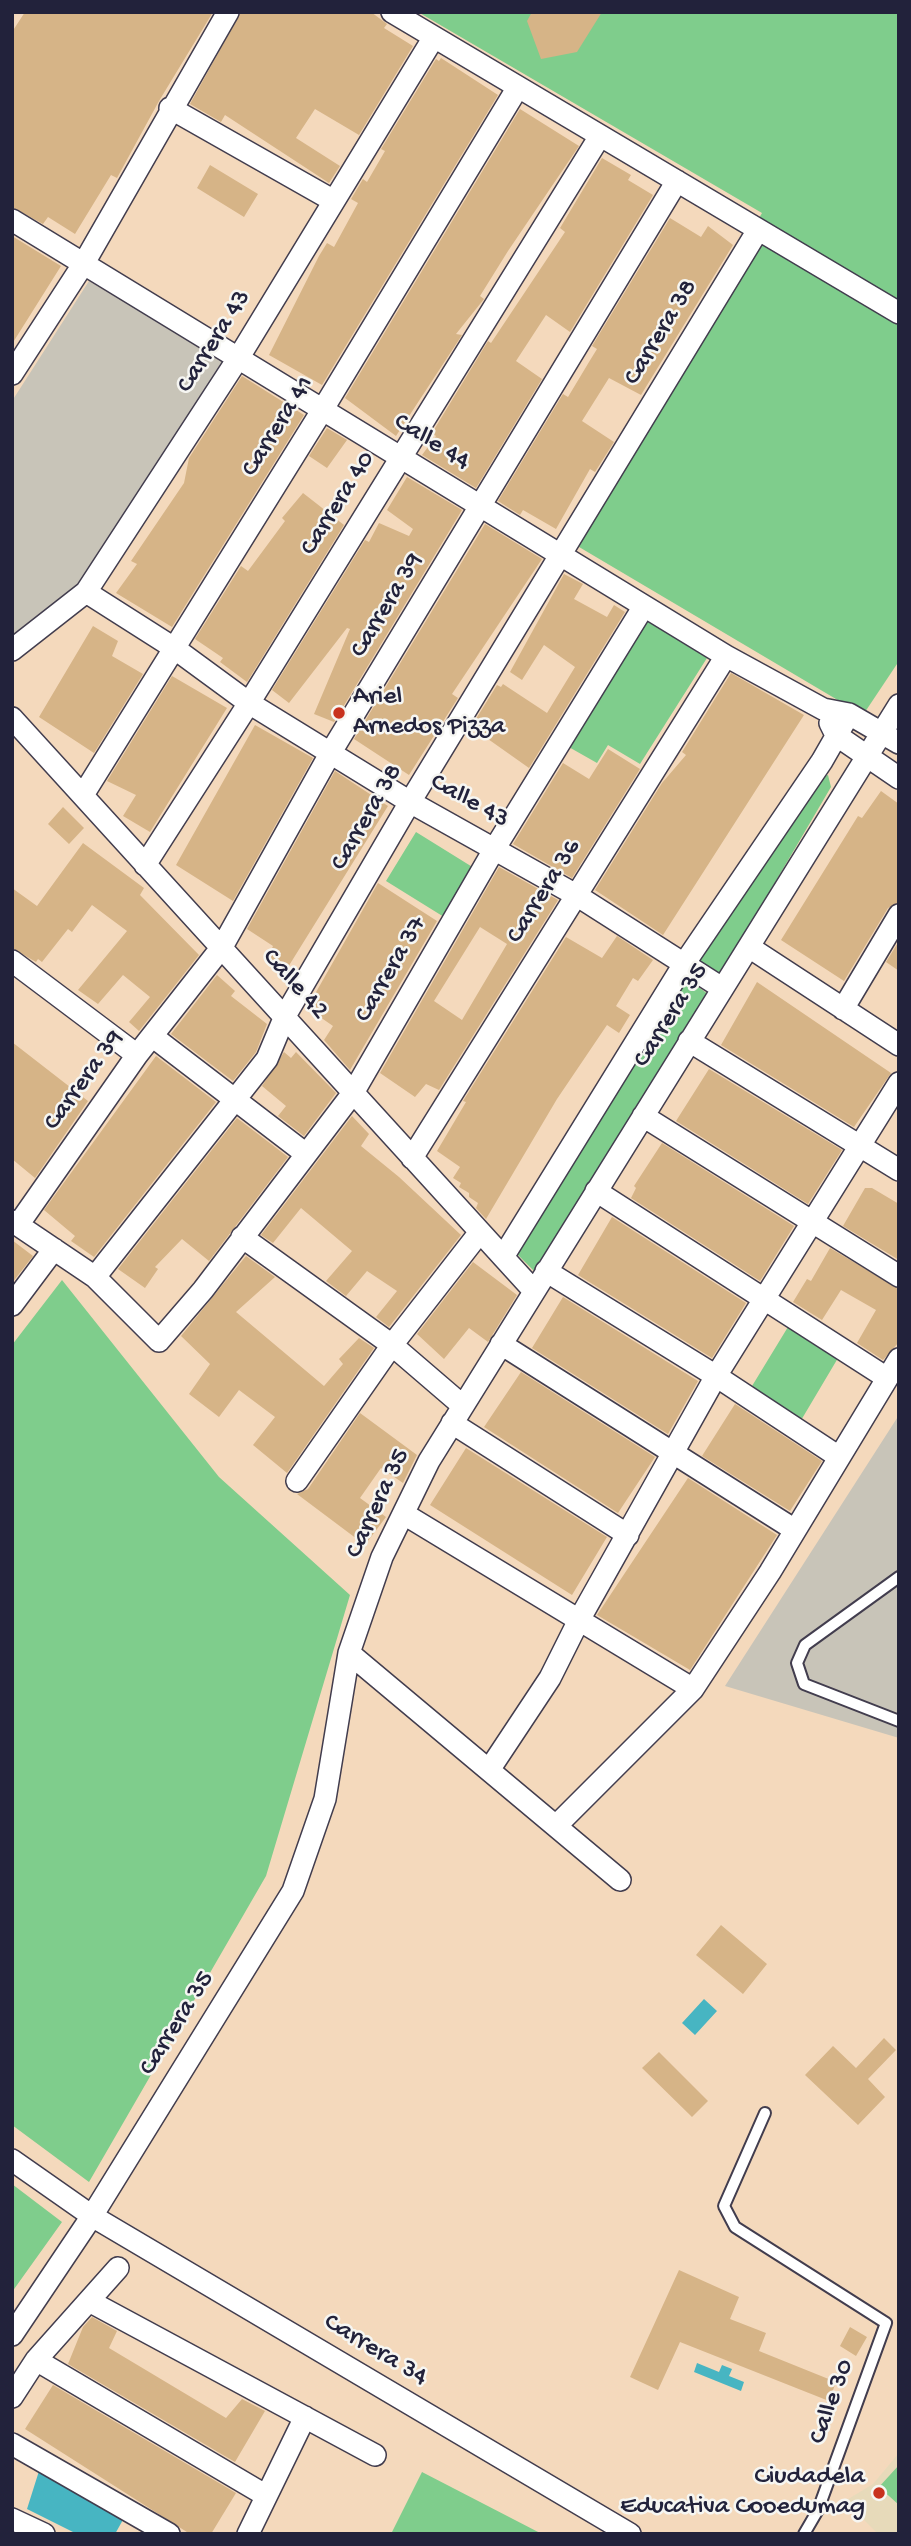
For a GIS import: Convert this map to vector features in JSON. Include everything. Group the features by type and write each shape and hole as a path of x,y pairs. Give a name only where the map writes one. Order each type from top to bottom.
{"street":[{"path":"12,374 83,263 170,108 228,12"},
{"path":"392,12 899,313"},
{"name":"Carrera 43","path":"12,650 86,592 239,357 434,37"},
{"name":"Carrera 41","path":"83,794 323,409 518,87"},
{"path":"170,108 334,201"},
{"name":"Carrera 40","path":"145,865 249,703 600,136"},
{"name":"Carrera 39","path":"15,1223 137,1055 222,947 331,752 677,181"},
{"name":"Calle 44","path":"12,220 726,656 823,709 849,714 890,738"},
{"name":"Carrera 38","path":"94,1277 267,1059 285,1016 410,802 758,230"},
{"name":"Calle 43","path":"86,592 174,648 249,703 410,802 576,895 722,988"},
{"name":"Carrera 37","path":"94,1277 159,1341 353,1093 495,848 644,606"},
{"name":"Carrera 36","path":"412,1158 726,656"},
{"name":"Carrera 35","path":"12,2335 92,2216 293,1891 325,1799 349,1653 382,1557 429,1461 867,757 890,738 899,705"},
{"path":"823,709 836,735 899,778"},
{"path":"503,1257 684,964 849,714"},
{"name":"Calle 42","path":"12,718 534,1291"},
{"path":"843,1009 899,915"},
{"path":"749,947 899,1045"},
{"path":"12,961 137,1055"},
{"path":"152,1036 306,1154"},
{"path":"689,1041 899,1170"},
{"path":"489,1770 550,1678 579,1620 716,1376 899,1083"},
{"path":"643,1116 899,1276"},
{"path":"596,1191 887,1378"},
{"path":"15,1223 94,1277"},
{"path":"297,1481 392,1345 480,1233"},
{"path":"242,1237 392,1345 457,1415 628,1535"},
{"path":"12,1305 54,1250"},
{"path":"546,1271 716,1376 839,1457"},
{"path":"501,1343 795,1530"},
{"path":"556,1826 693,1689 795,1530 899,1359"},
{"path":"404,1514 693,1689"},
{"path":"349,1653 620,1880"},
{"name":"Carrera 34","path":"12,2160 92,2216 630,2534"},
{"path":"12,2397 36,2360 118,2268"},
{"path":"89,2301 375,2455"},
{"path":"36,2360 265,2495"},
{"path":"248,2534 305,2417"},
{"path":"12,2444 169,2534"},
{"path":"12,2519 44,2534"}],"lane":[{"path":"899,1577 805,1645 797,1663 804,1684 899,1721"},
{"name":"Calle 30","path":"765,2113 724,2206 734,2227 886,2323 818,2510 804,2534"}],"shaded area":[{"path":"89,281 226,361 87,597 12,659 12,401"},
{"path":"899,1415 899,1738 725,1686"},
{"name":"Ciudadela Educativa Cooedumag","path":"899,2453 899,2534 878,2534 845,2501 873,2484"}],"green space":[{"path":"418,12 899,12 899,661 863,715 574,544 762,213"},
{"path":"647,621 707,658 640,764 608,745 597,763 567,746"},
{"path":"828,775 831,787 719,978 692,961 814,779"},
{"path":"416,832 474,868 444,917 386,881"},
{"path":"682,975 712,997 538,1275 512,1249"},
{"path":"62,1280 219,1477 350,1595 266,1876 89,2182 12,2125 12,1345"},
{"path":"791,1322 841,1353 800,1422 749,1391"},
{"path":"12,2184 62,2222 12,2292"},
{"path":"899,2465 899,2505 879,2487"},
{"path":"422,2472 542,2534 391,2534"}],"water":[{"path":"704,1999 717,2011 695,2035 682,2023"},
{"path":"697,2363 719,2372 722,2365 732,2369 729,2376 744,2382 741,2391 694,2372"},
{"path":"39,2471 124,2518 115,2534 77,2534 27,2509"}],"building":[{"path":"25,12 213,12 159,101 117,178 111,175 75,234 48,217 43,224 12,207 12,32"},
{"path":"241,12 371,12 387,24 384,28 413,46 359,135 315,109 296,138 340,166 329,183 225,115 221,122 190,104"},
{"path":"532,12 602,12 577,52 541,59 527,21"},
{"path":"441,58 498,95 322,385 269,355 319,256 327,243 334,247 358,203 351,199 363,179 367,182 385,151 381,149 436,59 439,61"},
{"path":"520,109 579,146 508,251 480,296 484,299 456,334 462,335 396,436 345,398"},
{"path":"602,158 631,175 628,180 653,195 570,332 546,315 516,361 542,379 476,488 422,455 436,436 432,433 488,341 491,343 565,232 560,228"},
{"path":"210,165 258,194 244,217 197,188"},
{"path":"670,218 701,237 708,226 733,245 641,395 609,378 582,421 614,442 595,472 590,469 556,529 523,510 520,515 498,501 563,394 568,397 597,349 592,346"},
{"path":"12,236 61,266 12,344"},
{"path":"242,376 304,415 172,627 116,593 137,564 131,561 184,483 189,458"},
{"path":"327,428 347,440 327,468 309,456"},
{"path":"407,477 462,510 334,722 314,714 350,629 347,628 289,703 272,690 365,540 369,542 379,523 409,536 413,529 387,510"},
{"path":"303,493 344,525 247,682 220,662 223,658 195,639 241,566 248,571 285,521 282,518"},
{"path":"485,524 542,559 452,694 458,698 409,775 354,739"},
{"path":"564,574 583,584 574,599 607,617 614,605 625,612 529,768 471,727 497,685 501,687 503,684 547,713 575,667 544,645 522,680 510,672"},
{"path":"93,626 118,641 112,656 143,674 94,753 39,717"},
{"path":"731,673 804,715 663,935 595,890 662,783 686,755 682,752"},
{"path":"172,676 227,708 150,832 123,816 136,795 107,781"},
{"path":"255,725 313,758 233,901 176,865"},
{"path":"608,749 640,769 572,878 513,844 563,763 589,779"},
{"path":"335,771 388,806 285,972 266,962 273,946 247,929"},
{"path":"881,791 899,804 899,902 888,908 844,981 781,940 858,816 862,818"},
{"path":"63,807 84,828 69,844 48,824"},
{"path":"83,843 144,888 140,895 199,955 139,1031 129,1022 150,997 123,975 98,1004 78,990 127,931 92,905 72,932 68,929 42,962 38,959 36,962 12,948 12,888 37,906"},
{"path":"499,867 558,900 439,1090 426,1084 415,1097 380,1073","holes":["480,927 507,944 462,1020 434,1001"]},
{"path":"378,883 437,921 350,1070 324,1040 333,1026 307,1008"},
{"path":"617,936 653,960 638,981 633,978 616,1006 630,1015 619,1033 607,1025 557,1099 486,1219 476,1208 478,1203 459,1187 461,1183 453,1178 460,1167 437,1151 466,1102 463,1101 566,937 602,958"},
{"path":"899,941 899,971 886,962"},
{"path":"217,975 235,991 231,996 267,1024 256,1052 233,1081 171,1034"},
{"path":"757,982 891,1073 854,1127 721,1045"},
{"path":"12,1042 88,1101 35,1178 12,1159"},
{"path":"284,1052 291,1058 296,1052 336,1093 304,1136 278,1116 286,1106 262,1086"},
{"path":"156,1056 216,1102 94,1257 71,1241 75,1236 44,1210"},
{"path":"709,1069 842,1150 808,1204 676,1121"},
{"path":"352,1116 369,1134 361,1146 399,1177 461,1235 389,1327 376,1317 397,1291 367,1271 346,1296 326,1281 352,1251 301,1208 273,1243 261,1235"},
{"path":"237,1118 288,1157 209,1261 182,1239 155,1267 158,1269 145,1288 118,1269"},
{"path":"662,1143 794,1226 760,1281 631,1198 636,1188 634,1186"},
{"path":"865,1188 872,1188 899,1204 899,1260 843,1226"},
{"path":"612,1217 746,1303 712,1358 578,1275"},
{"path":"12,1240 33,1256 12,1283"},
{"path":"830,1248 899,1289 899,1342 883,1360 857,1343 876,1310 841,1290 822,1320 793,1302 807,1279 811,1281"},
{"path":"246,1256 275,1277 236,1312 324,1386 343,1364 339,1359 359,1338 374,1348 287,1473 253,1445 275,1417 239,1390 219,1417 189,1394 210,1364 181,1336"},
{"path":"473,1262 517,1295 488,1342 469,1328 444,1359 417,1334"},
{"path":"563,1297 698,1381 668,1434 532,1348"},
{"path":"521,1372 655,1457 618,1513 484,1427"},
{"path":"735,1404 822,1461 790,1511 702,1456"},
{"path":"360,1413 417,1455 403,1483 381,1468 360,1498 386,1517 365,1545 297,1494 308,1489"},
{"path":"466,1448 607,1537 572,1595 430,1505"},
{"path":"688,1478 777,1535 690,1670 597,1615"},
{"path":"721,1925 767,1964 743,1994 696,1955"},
{"path":"884,2038 896,2050 868,2079 885,2097 858,2125 805,2075 833,2046 856,2068"},
{"path":"659,2052 708,2101 692,2117 642,2068"},
{"path":"679,2270 739,2297 730,2319 766,2333 759,2351 836,2382 829,2401 680,2342 658,2390 630,2377"},
{"path":"92,2317 117,2331 109,2348 226,2418 242,2399 265,2411 235,2462 68,2364 83,2327"},
{"path":"850,2327 867,2337 856,2356 840,2346"},
{"path":"53,2385 236,2493 211,2534 190,2534 25,2429"}],"place":[{"name":"Ariel Arnedos Pizza","path":"339,713"},
{"name":"Ciudadela Educativa Cooedumag","path":"879,2493"}]}
